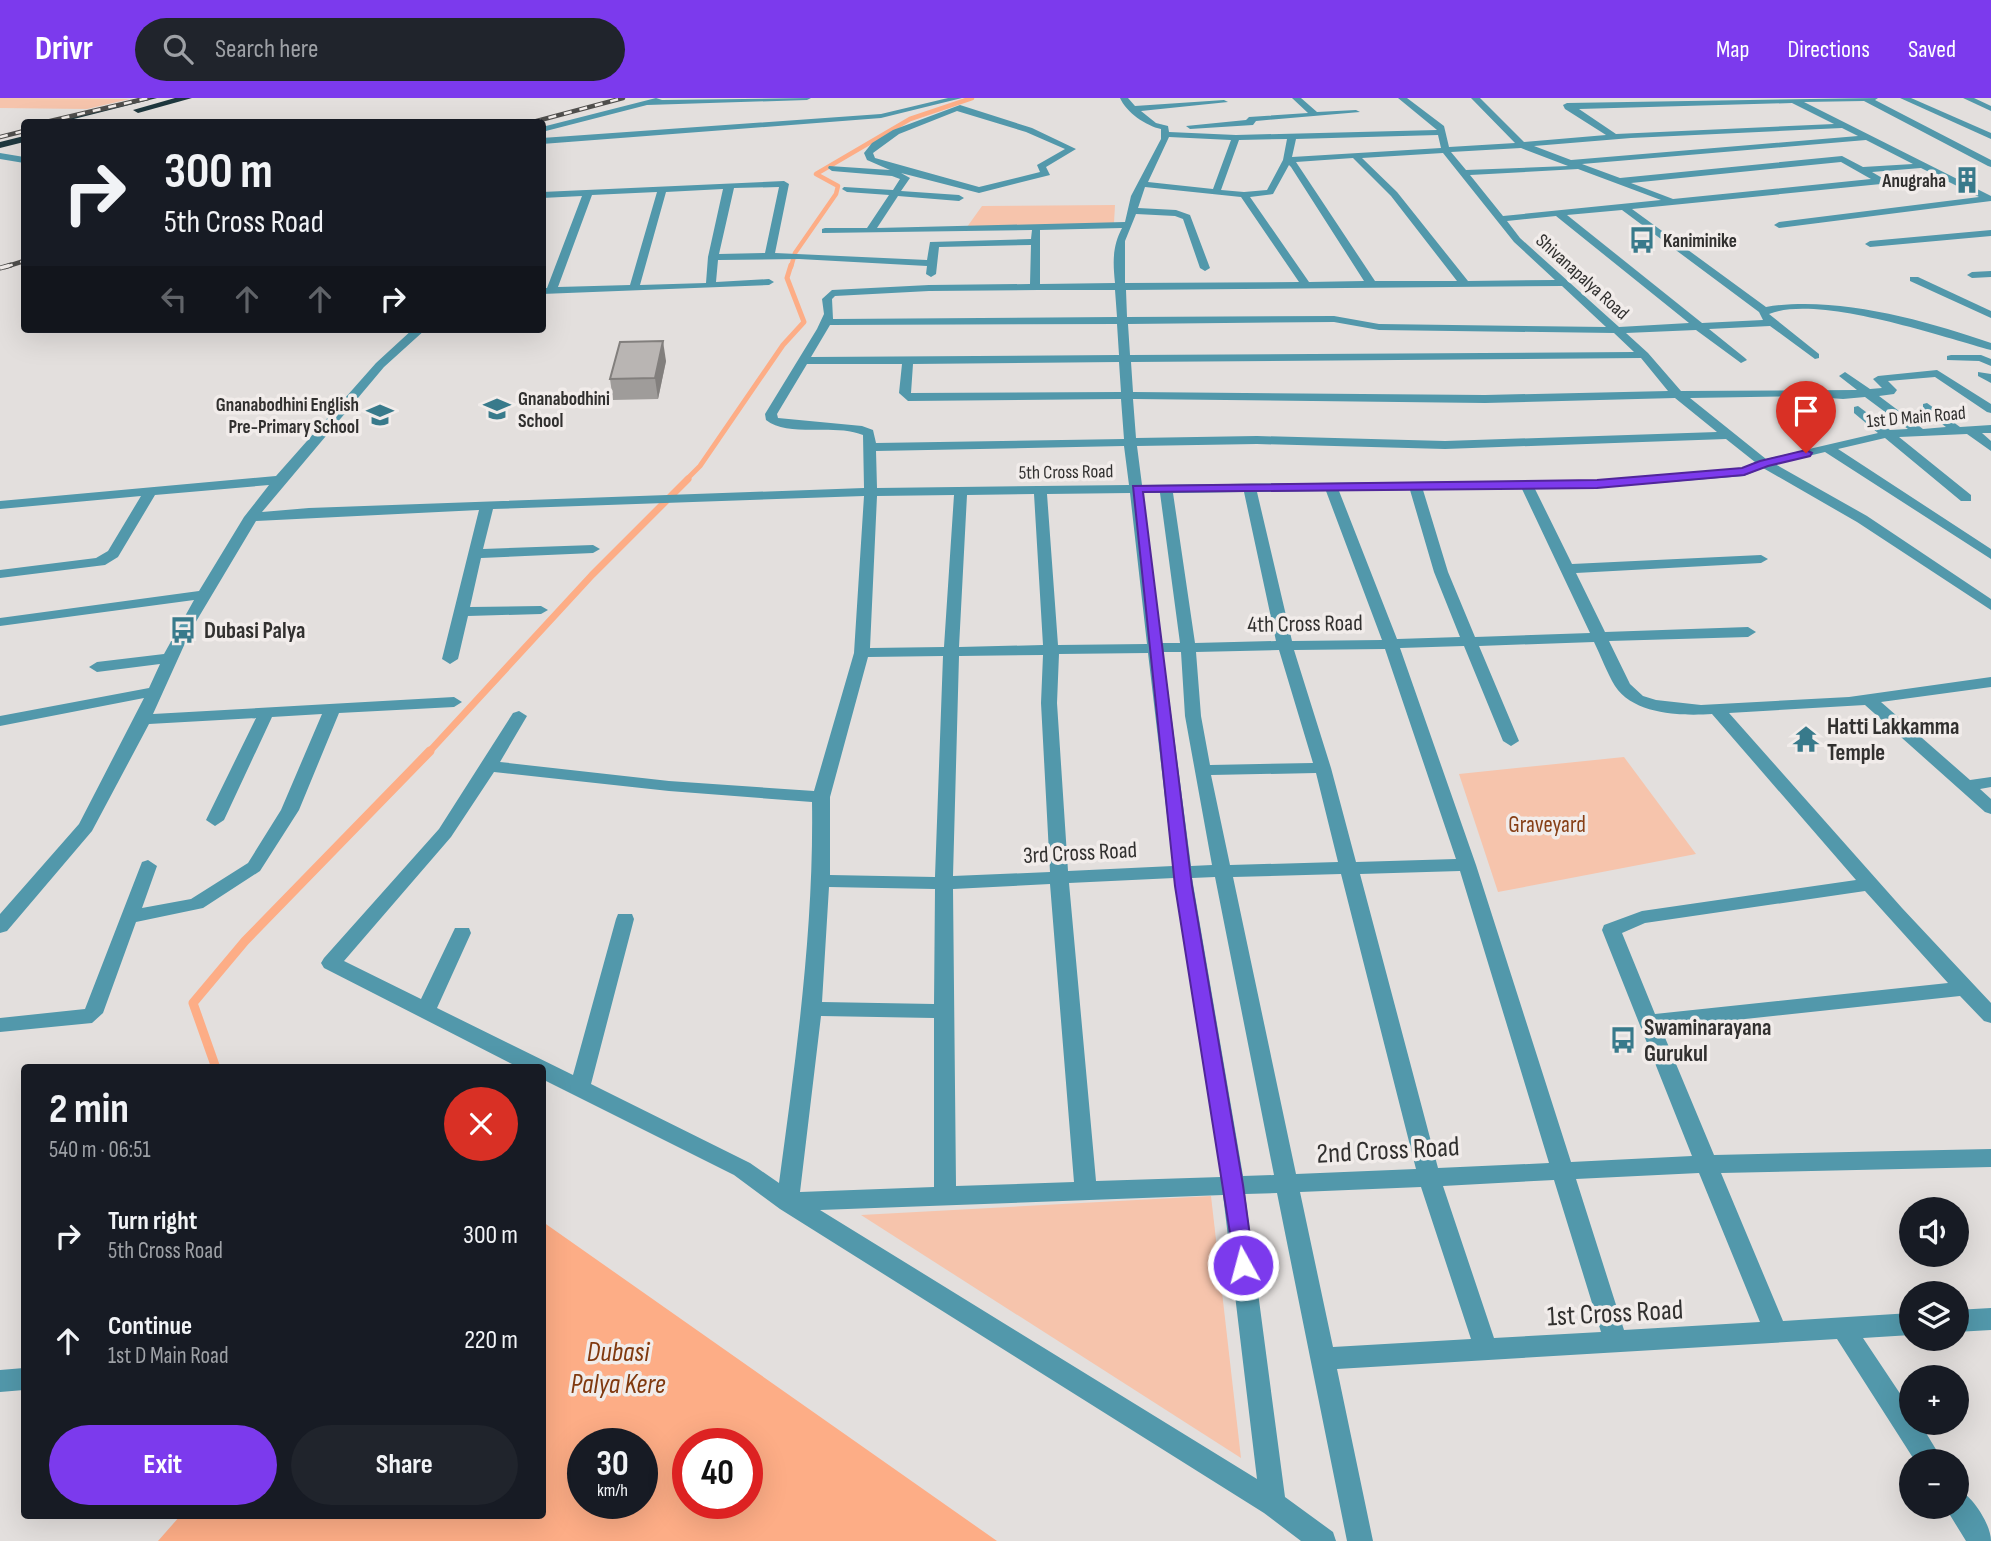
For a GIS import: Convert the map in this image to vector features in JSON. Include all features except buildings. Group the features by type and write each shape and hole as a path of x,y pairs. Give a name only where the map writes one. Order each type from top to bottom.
{"highway":[{"path":"64,119 152,98"},
{"path":"101,119 187,98"},
{"path":"0,135 21,130"},
{"path":"0,145 21,140"}],"street":[{"path":"546,130 665,98"},
{"path":"647,103 807,98"},
{"path":"1124,98 1133,109 1164,131 1236,138 1442,132"},
{"path":"1296,98 1314,114"},
{"path":"1402,98 1422,112 1442,132"},
{"path":"1475,98 1522,145 1673,202"},
{"path":"1559,98 1568,107 1626,143"},
{"path":"1865,98 1991,164"},
{"path":"1568,107 1874,98"},
{"path":"1904,98 1991,136"},
{"path":"1967,98 1991,108"},
{"path":"1133,109 1221,100 1233,108"},
{"path":"1794,101 1990,199"},
{"path":"952,103 886,136 868,153 871,160 881,165 979,190 1047,173 1040,167 1072,149 1037,131"},
{"path":"546,141 881,116 952,103 1079,143"},
{"path":"1348,105 1364,119"},
{"path":"1164,131 1314,114 1356,112"},
{"path":"1241,113 1268,136"},
{"path":"1287,160 1446,151 1615,137 1841,125"},
{"path":"1371,127 1379,134"},
{"path":"1164,131 1164,139 1120,241 1119,287 1130,441 1182,872 1233,1185 1273,1504"},
{"name":"Shivanapalya Road","path":"1442,132 1446,151 1517,240 1644,355 1676,393 1764,463 1862,519 1991,606"},
{"path":"1143,184 1244,195 1270,192 1287,160 1292,135"},
{"path":"1941,139 1979,137"},
{"path":"1216,191 1236,138"},
{"path":"1569,163 1649,154 1865,138"},
{"path":"1638,149 1649,154"},
{"path":"0,156 21,160"},
{"path":"1356,157 1394,194 1464,284"},
{"path":"1501,219 1881,181 1842,159 1620,181"},
{"path":"1287,160 1294,165 1371,284"},
{"path":"1862,170 1920,166"},
{"path":"1462,173 1585,167"},
{"path":"832,168 904,175 905,178 870,231"},
{"path":"546,195 784,184 769,257"},
{"path":"711,286 713,257 729,188 723,186"},
{"path":"847,189 959,198"},
{"path":"634,288 662,190"},
{"path":"588,193 547,291 769,282"},
{"path":"1244,195 1307,285"},
{"path":"1779,225 1990,199"},
{"path":"1624,207 1764,311 1764,315 1772,323 1815,356"},
{"path":"1132,211 1176,213 1187,217 1205,268"},
{"path":"1558,213 1741,360"},
{"path":"825,231 1129,225"},
{"path":"1035,288 1036,228"},
{"path":"929,288 934,244 939,230"},
{"path":"1870,244 1991,233"},
{"path":"934,244 1035,242"},
{"path":"713,257 799,256 933,263"},
{"path":"1972,275 1991,274"},
{"path":"1914,279 1991,315"},
{"path":"788,1202 812,1009 821,881 821,797 862,653 871,492 869,433 839,425 783,425 772,420 771,414 826,322 829,314 827,299 832,293 929,288 1567,283"},
{"path":"1764,311 1821,306 1987,344"},
{"path":"826,322 1334,318 1379,327 1616,330 1772,323"},
{"path":"0,926 86,827 143,719 153,692 201,595 251,517 380,366 415,333"},
{"path":"803,361 1644,355"},
{"path":"1951,358 1981,358 1991,363"},
{"path":"908,360 905,393 908,397 1485,399 1676,393 1869,393 1891,390 1879,379 1882,378 1937,373 1991,409"},
{"path":"1845,376 1921,433"},
{"path":"1927,407 1991,447"},
{"path":"1858,410 1966,498"},
{"name":"1st D Main Road","path":"1764,463 1888,434 1991,429"},
{"path":"870,447 1257,440 1445,445 1728,435"},
{"path":"1827,449 1991,555"},
{"name":"5th Cross Road","path":"251,517 871,492 1597,484 1744,472 1764,463"},
{"path":"0,505 280,480"},
{"path":"1527,485 1623,686 1637,699 1653,705 1716,709 1867,699 1991,682"},
{"path":"1415,486 1441,572 1511,741"},
{"path":"1331,487 1391,644 1467,865 1616,1342"},
{"path":"1166,488 1202,770 1360,1541"},
{"path":"1250,488 1285,646 1323,768 1429,1175 1486,1349"},
{"path":"0,574 82,565 107,558 113,554 150,491"},
{"path":"1040,491 1051,650 1049,703 1059,877 1086,1189"},
{"path":"945,1194 944,883 951,652 961,492"},
{"path":"450,659 487,506"},
{"path":"475,554 593,549"},
{"path":"1567,569 1761,559"},
{"path":"0,622 201,595"},
{"path":"461,612 541,611"},
{"name":"4th Cross Road","path":"862,653 1391,644 1748,632"},
{"path":"97,667 171,658"},
{"path":"0,721 153,692"},
{"path":"1867,699 1991,808"},
{"path":"143,719 454,702"},
{"path":"1716,709 1869,884 1991,1016"},
{"path":"129,917 196,904 254,867 290,810 332,710"},
{"path":"215,820 266,713"},
{"path":"519,716 446,833 331,963 533,1064"},
{"path":"489,766 669,786 821,797"},
{"path":"1202,770 1323,768"},
{"path":"1966,786 1991,782"},
{"name":"3rd Cross Road","path":"821,881 944,883 1182,872 1467,865"},
{"path":"0,1024 89,1016 148,866"},
{"path":"1776,1333 1704,1164 1611,930 1642,917 1869,884"},
{"path":"580,1088 625,919"},
{"path":"425,1011 461,933"},
{"path":"1648,1022 1965,988"},
{"path":"812,1009 944,1011"},
{"path":"546,1071 742,1169 788,1202 1273,1504 1322,1541"},
{"name":"2nd Cross Road","path":"788,1202 945,1194 1287,1184 1429,1175 1704,1164 1991,1158"},
{"path":"1969,1320 1991,1319"},
{"name":"1st Cross Road","path":"1323,1359 1899,1325"},
{"path":"1843,1328 1922,1449"},
{"path":"0,1381 21,1379"},
{"path":"1969,1517 1983,1534"}],"green space":[{"path":"0,98 130,99 87,109 0,108"},
{"path":"1115,205 1114,223 967,227 982,206"},
{"name":"Graveyard","path":"1624,757 1696,854 1498,892 1459,774"},
{"path":"1211,1196 1241,1458 861,1215"}],"water":[{"name":"Dubasi Palya Kere","path":"546,1224 997,1541 158,1541 177,1519 546,1519"}],"waterway":[{"path":"791,267 795,253 836,194 838,186 816,174 910,119 972,98"},
{"path":"686,480 700,466 783,345 804,322 787,278 791,265"},
{"path":"428,753 592,575 688,479"},
{"path":"215,1064 193,1003 245,941 430,751"}],"railway":[{"path":"59,119 148,98"},
{"path":"544,119 623,98"},
{"path":"0,137 21,132"},
{"path":"5,267 21,262"},
{"path":"0,268 11,265"}],"place":[{"name":"Anugraha","path":"1967,180"},
{"name":"Kaniminike","path":"1642,240"},
{"name":"Gnanabodhini School","path":"497,409"},
{"name":"Gnanabodhini English Pre-Primary School","path":"380,415"},
{"name":"Dubasi Palya","path":"183,630"},
{"name":"Hatti Lakkamma Temple","path":"1806,739"},
{"name":"Swaminarayana Gurukul","path":"1623,1040"}],"route":[{"path":"1243,1265 1233,1185 1184,886 1137,488 1597,484 1744,472 1764,463 1806,453"}]}
